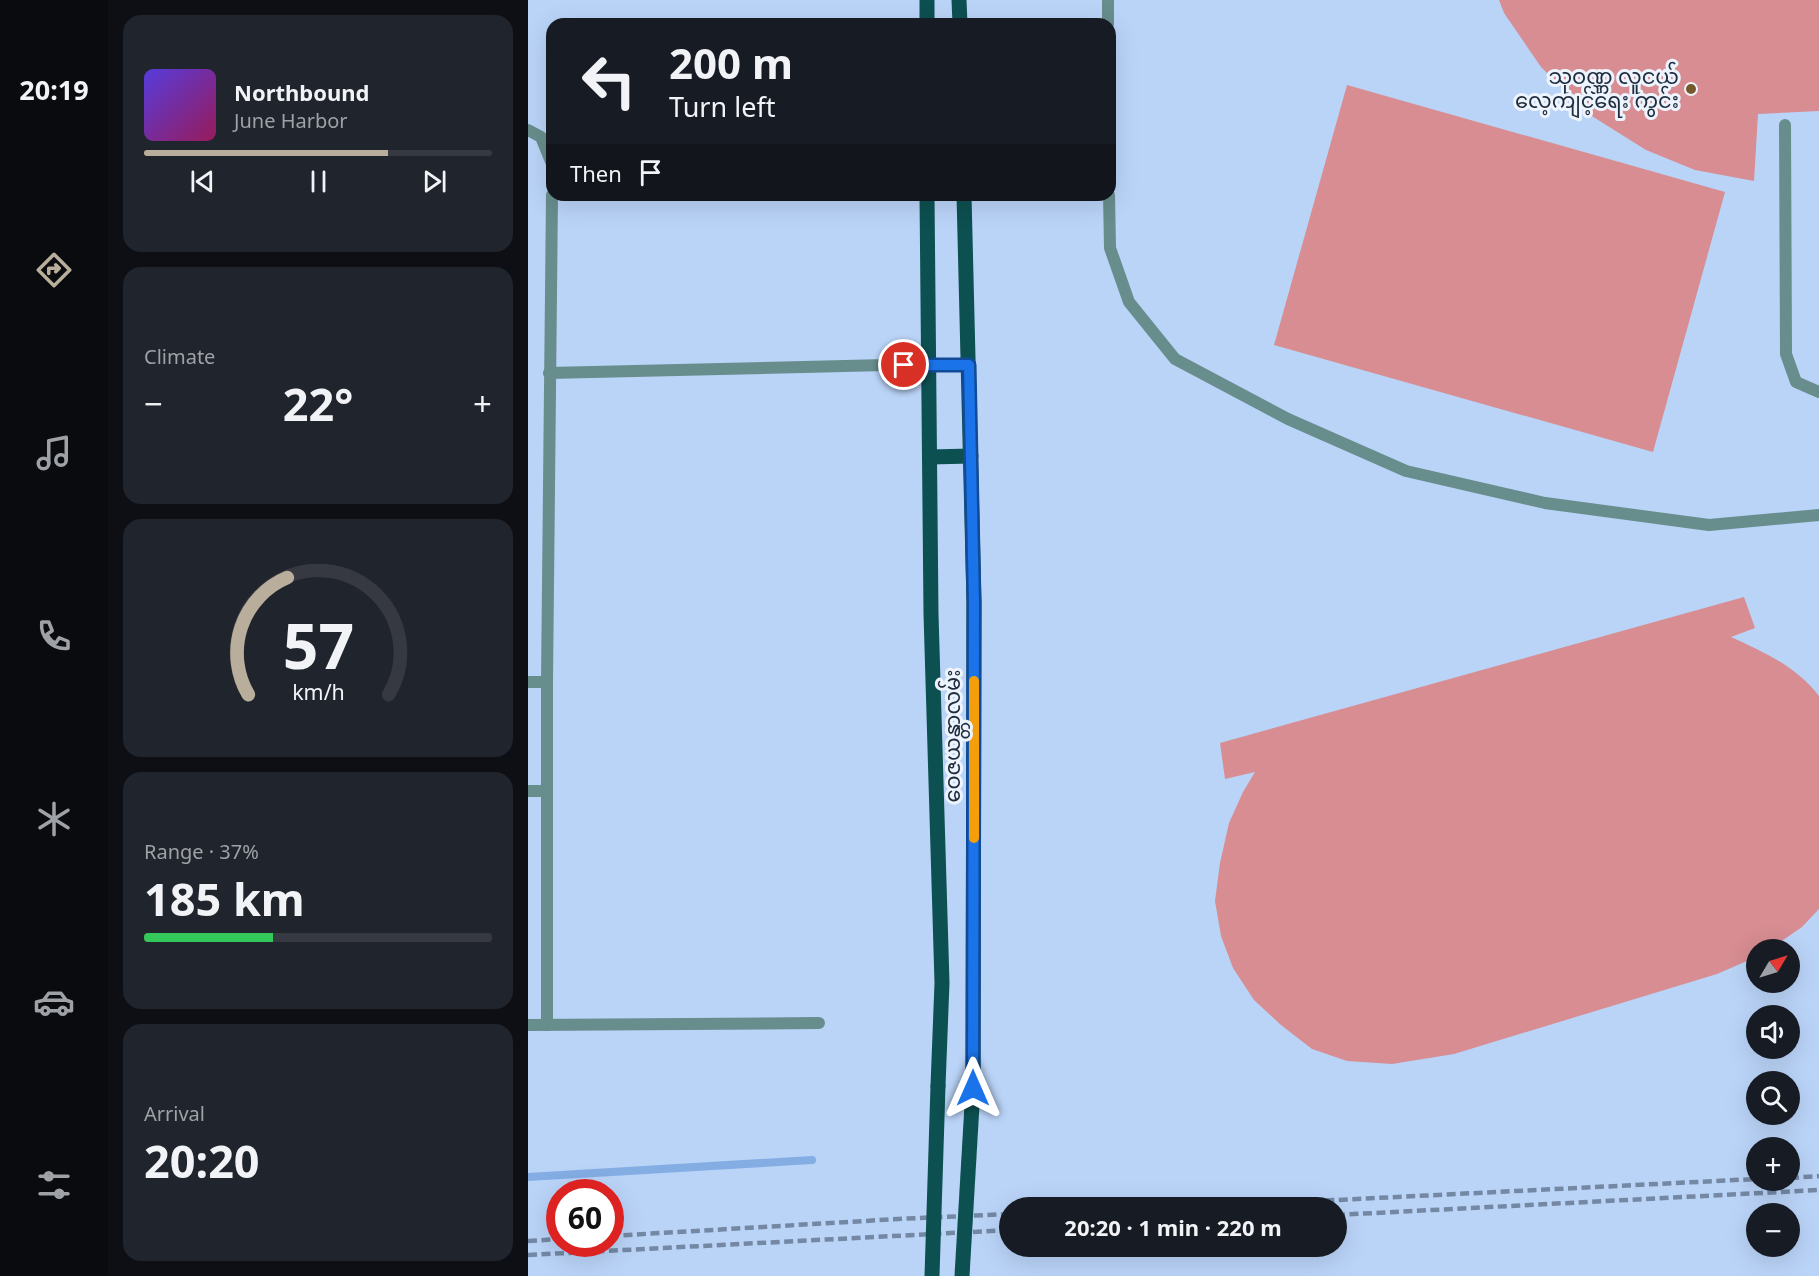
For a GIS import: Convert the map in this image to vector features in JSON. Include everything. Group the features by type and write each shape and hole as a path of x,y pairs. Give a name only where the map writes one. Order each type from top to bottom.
{"main road":[{"path":"927,0 927,18"},
{"path":"959,0 960,18"},
{"name":"ဝေဇယန္တာလမ်း","path":"927,201 931,614 942,983 932,1276"},
{"name":"ဝေဇယန္တာလမ်း","path":"962,1276 973,1088 974,603 964,201"},
{"path":"930,457 971,456"}],"street":[{"path":"1108,0 1108,18"},
{"path":"1785,125 1786,354 1796,382 1819,392"},
{"path":"528,130 541,137 546,149"},
{"path":"547,1024 547,682 552,201"},
{"path":"1109,201 1110,248 1129,302 1175,359 1288,419 1406,471 1545,503 1709,525 1819,515"},
{"path":"549,374 927,364 969,365"},
{"path":"528,682 547,682"},
{"path":"528,791 547,791"},
{"path":"528,1025 819,1023"}],"shaded area":[{"name":"သုဝဏ္ဏ လူငယ် လေ့ကျင့်ရေး ကွင်း","path":"1499,0 1819,0 1819,111 1758,114 1754,181 1695,170 1646,150 1587,113 1541,67 1504,13"},
{"path":"1347,85 1725,192 1653,452 1274,345"},
{"path":"1744,597 1755,628 1731,637 1768,655 1790,669 1819,696 1819,909 1802,927 1785,939 1746,939 1746,961 1717,974 1454,1054 1392,1064 1347,1061 1312,1049 1281,1025 1254,1000 1233,968 1221,936 1215,901 1229,823 1255,772 1225,779 1220,743"}],"waterway":[{"path":"528,1177 812,1160"}],"railway":[{"path":"1800,1177 1819,1176"},
{"path":"1347,1199 1746,1180"},
{"path":"1347,1214 1819,1190"},
{"path":"624,1235 999,1214"},
{"path":"528,1255 999,1231"},
{"path":"528,1241 546,1240"}],"slow traffic":[{"path":"974,681 974,838"}],"place":[{"name":"သုဝဏ္ဏ လူငယ် လေ့ကျင့်ရေး ကွင်း","path":"1691,89"}],"route":[{"path":"904,365 969,365 974,603 973,1088"}]}
